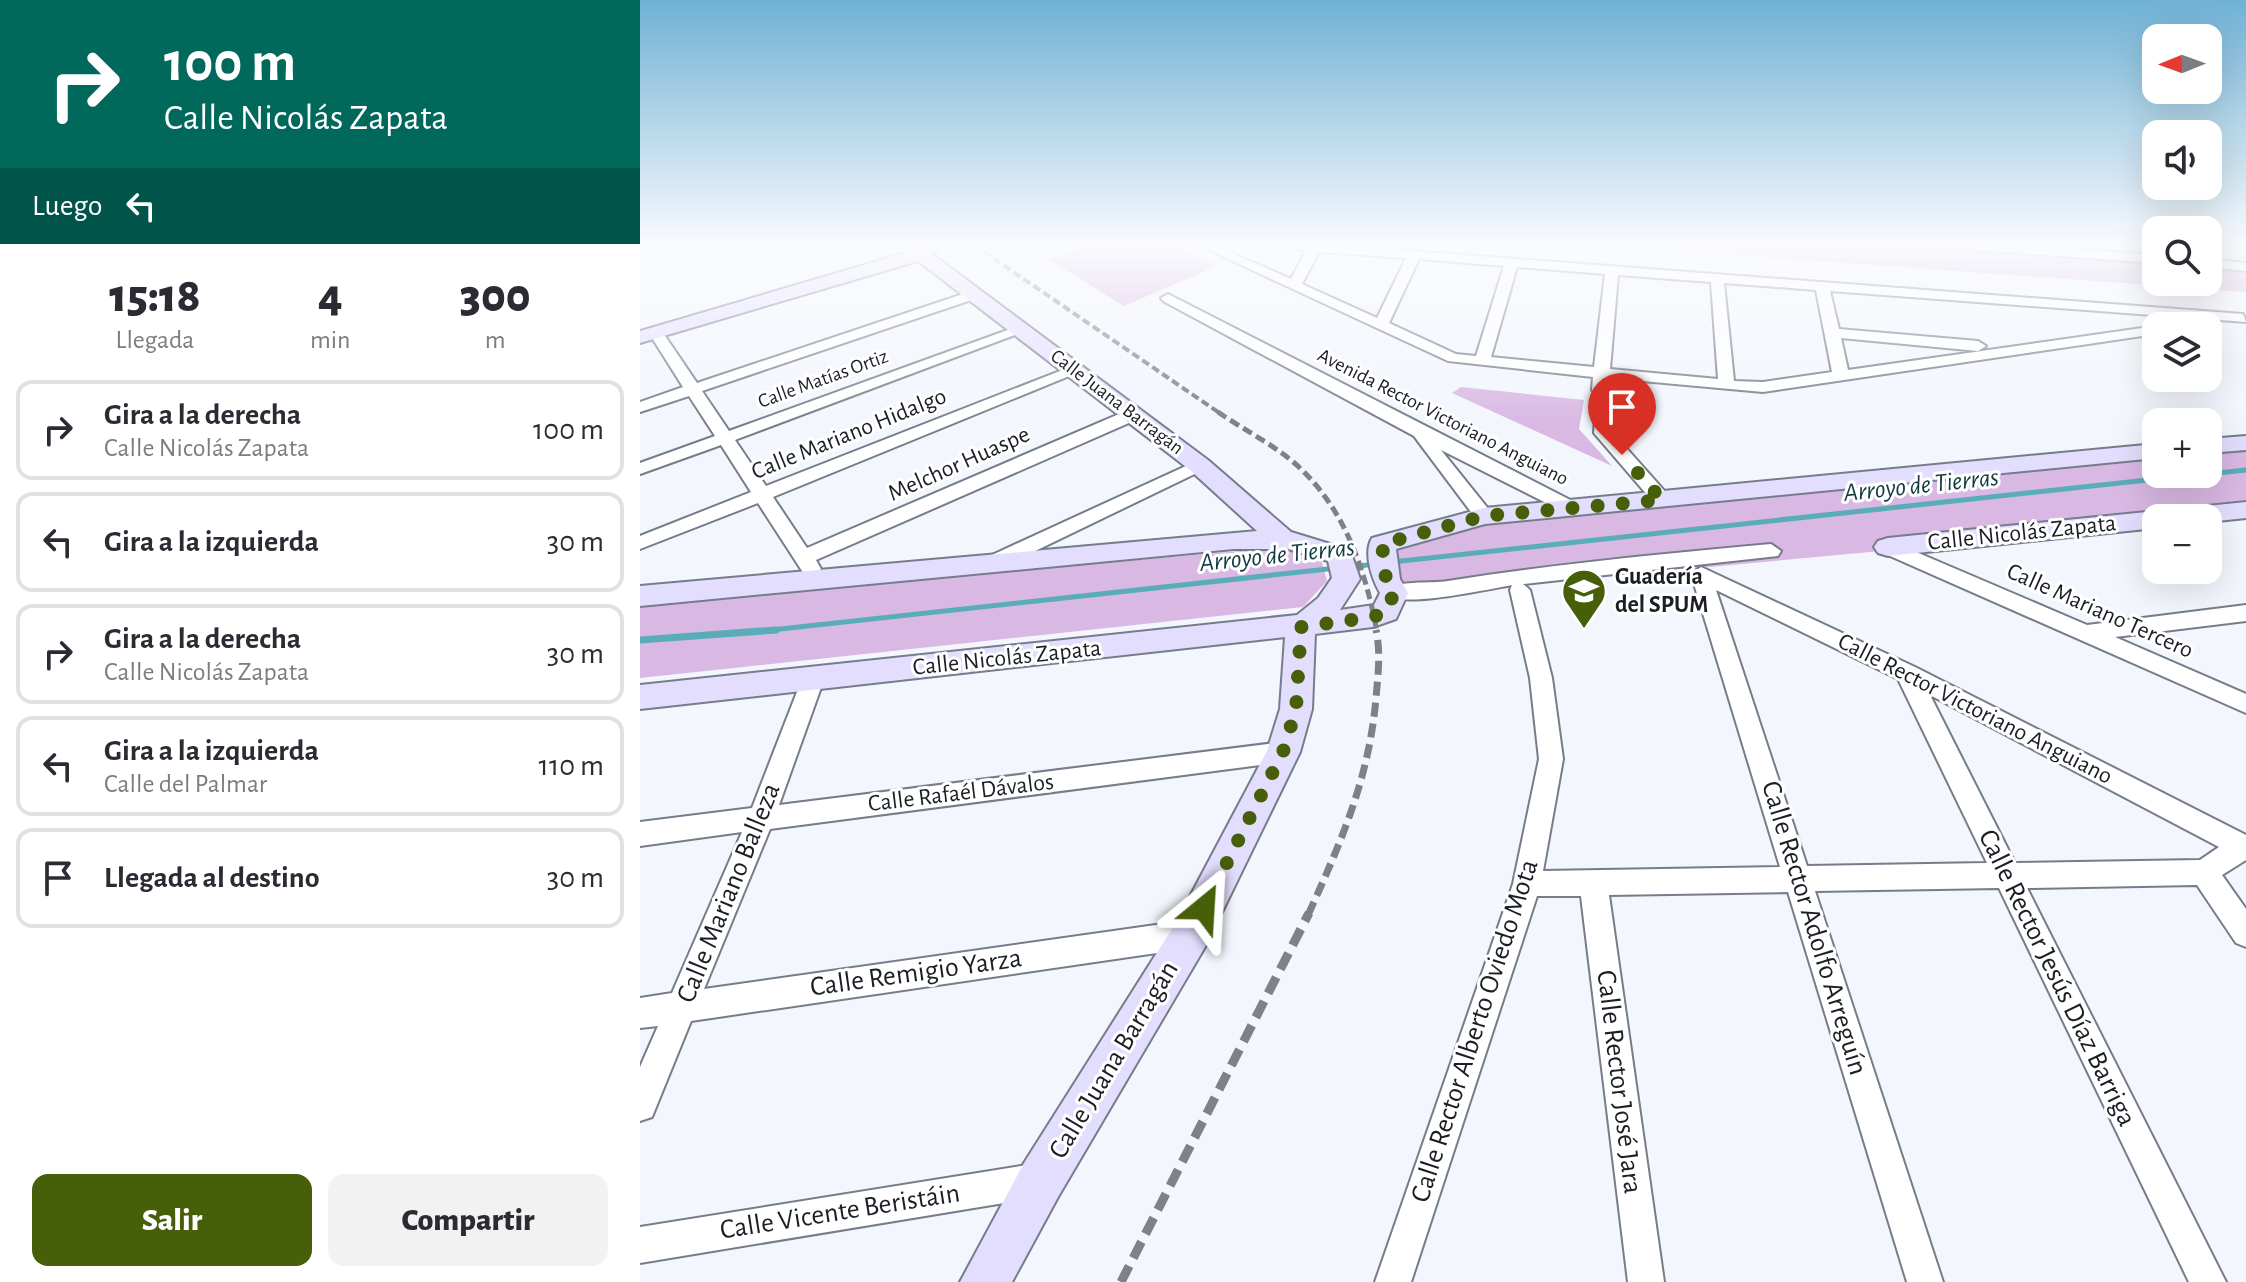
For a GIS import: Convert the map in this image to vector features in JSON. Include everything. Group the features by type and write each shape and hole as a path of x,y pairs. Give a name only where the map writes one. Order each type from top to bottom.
{"street":[{"path":"640,350 652,338 759,305"},
{"path":"640,407 943,305"},
{"name":"Calle Juana Barragán","path":"989,305 1199,465 1281,538"},
{"name":"Avenida Rector Victoriano Anguiano","path":"1181,305 1417,431 1571,508"},
{"path":"1336,305 1453,358 1482,361 1602,388 1763,387 2142,332"},
{"path":"1381,325 1391,305"},
{"path":"1482,361 1499,305"},
{"path":"1609,305 1602,388 1603,433 1662,500"},
{"path":"1719,305 1726,385"},
{"path":"1826,305 1841,376"},
{"path":"2076,305 2245,318"},
{"path":"2222,321 2245,318"},
{"name":"Calle Matías Ortiz","path":"640,469 1021,330"},
{"path":"1832,333 2017,349"},
{"path":"652,338 693,389 811,568"},
{"name":"Calle Mariano Hidalgo","path":"640,543 1076,370"},
{"name":"Melchor Huaspe","path":"811,568 1132,415"},
{"path":"1417,431 1484,516"},
{"path":"2222,445 2246,443"},
{"path":"1771,551 1577,568 1431,591 1387,575 1382,544 1484,516 2142,452"},
{"path":"999,560 1199,465"},
{"path":"2222,513 2246,510"},
{"name":"Calle Nicolás Zapata","path":"1888,547 2142,521"},
{"path":"640,596 811,568 999,560 1281,538 1321,545 1343,567 1328,605 1301,627"},
{"name":"Calle Mariano Tercero","path":"1888,547 2246,704"},
{"name":"Calle Rector Victoriano Anguiano","path":"1701,574 1907,673 2245,848"},
{"name":"Calle Rector Adolfo Arreguín","path":"1701,574 1925,1282"},
{"name":"Calle Nicolás Zapata","path":"640,697 1373,617 1386,612 1387,575"},
{"name":"Calle Rector Alberto Oviedo Mota","path":"1393,1282 1527,884 1551,759 1541,678 1520,590"},
{"path":"2086,633 2246,613"},
{"name":"Calle Juana Barragán","path":"985,1282 1041,1180 1191,934 1283,752 1296,709 1301,627"},
{"name":"Calle Rector Jesús Díaz Barriga","path":"1907,673 2208,1282"},
{"name":"Calle Mariano Balleza","path":"640,1105 684,1007 761,818 813,679"},
{"name":"Calle Rafaél Dávalos","path":"640,834 1283,752"},
{"path":"1527,884 2204,872 2245,848"},
{"path":"2204,872 2246,933"},
{"name":"Calle Rector José Jara","path":"1593,883 1646,1282"},
{"name":"Calle Remigio Yarza","path":"640,1013 1191,934"},
{"name":"Calle Vicente Beristáin","path":"640,1245 1041,1180"}],"shaded area":[{"path":"1461,387 1584,400 1579,429 1612,466 1452,393"},
{"path":"2246,447 2246,500 2208,504 2142,504 2142,511 1887,538 1881,551 1688,569 1680,574 1664,566 1407,590 1387,569 1391,549 1483,523 2142,457 2142,488 2222,488 2222,450"},
{"path":"1276,548 1321,559 1327,581 1303,607 640,678 640,603"}],"waterway":[{"name":"Arroyo de Tierras","path":"2222,473 2246,470"},
{"name":"Arroyo de Tierras","path":"1392,562 2142,481"},
{"name":"Arroyo de Tierras","path":"1348,567 1377,564"},
{"name":"Arroyo de Tierras","path":"762,631 1337,568"},
{"name":"Arroyo de Tierras","path":"762,631 776,630"},
{"name":"Arroyo de Tierras","path":"640,640 762,631"},
{"name":"Arroyo de Tierras","path":"753,632 762,631"}],"railway":[{"path":"1061,305 1219,413"},
{"path":"1219,413 1285,455 1304,472 1332,507 1360,567 1377,632"},
{"path":"1308,915 1352,810 1367,756 1378,672 1376,630"},
{"path":"1121,1282 1308,915"}],"place":[{"name":"Guadería del SPUM","path":"1584,630"}],"route":[{"path":"1204,908 1283,752 1296,709 1301,627 1373,617 1386,612 1394,593 1386,579 1382,544 1423,530 1484,516 1662,500 1622,455"}]}
